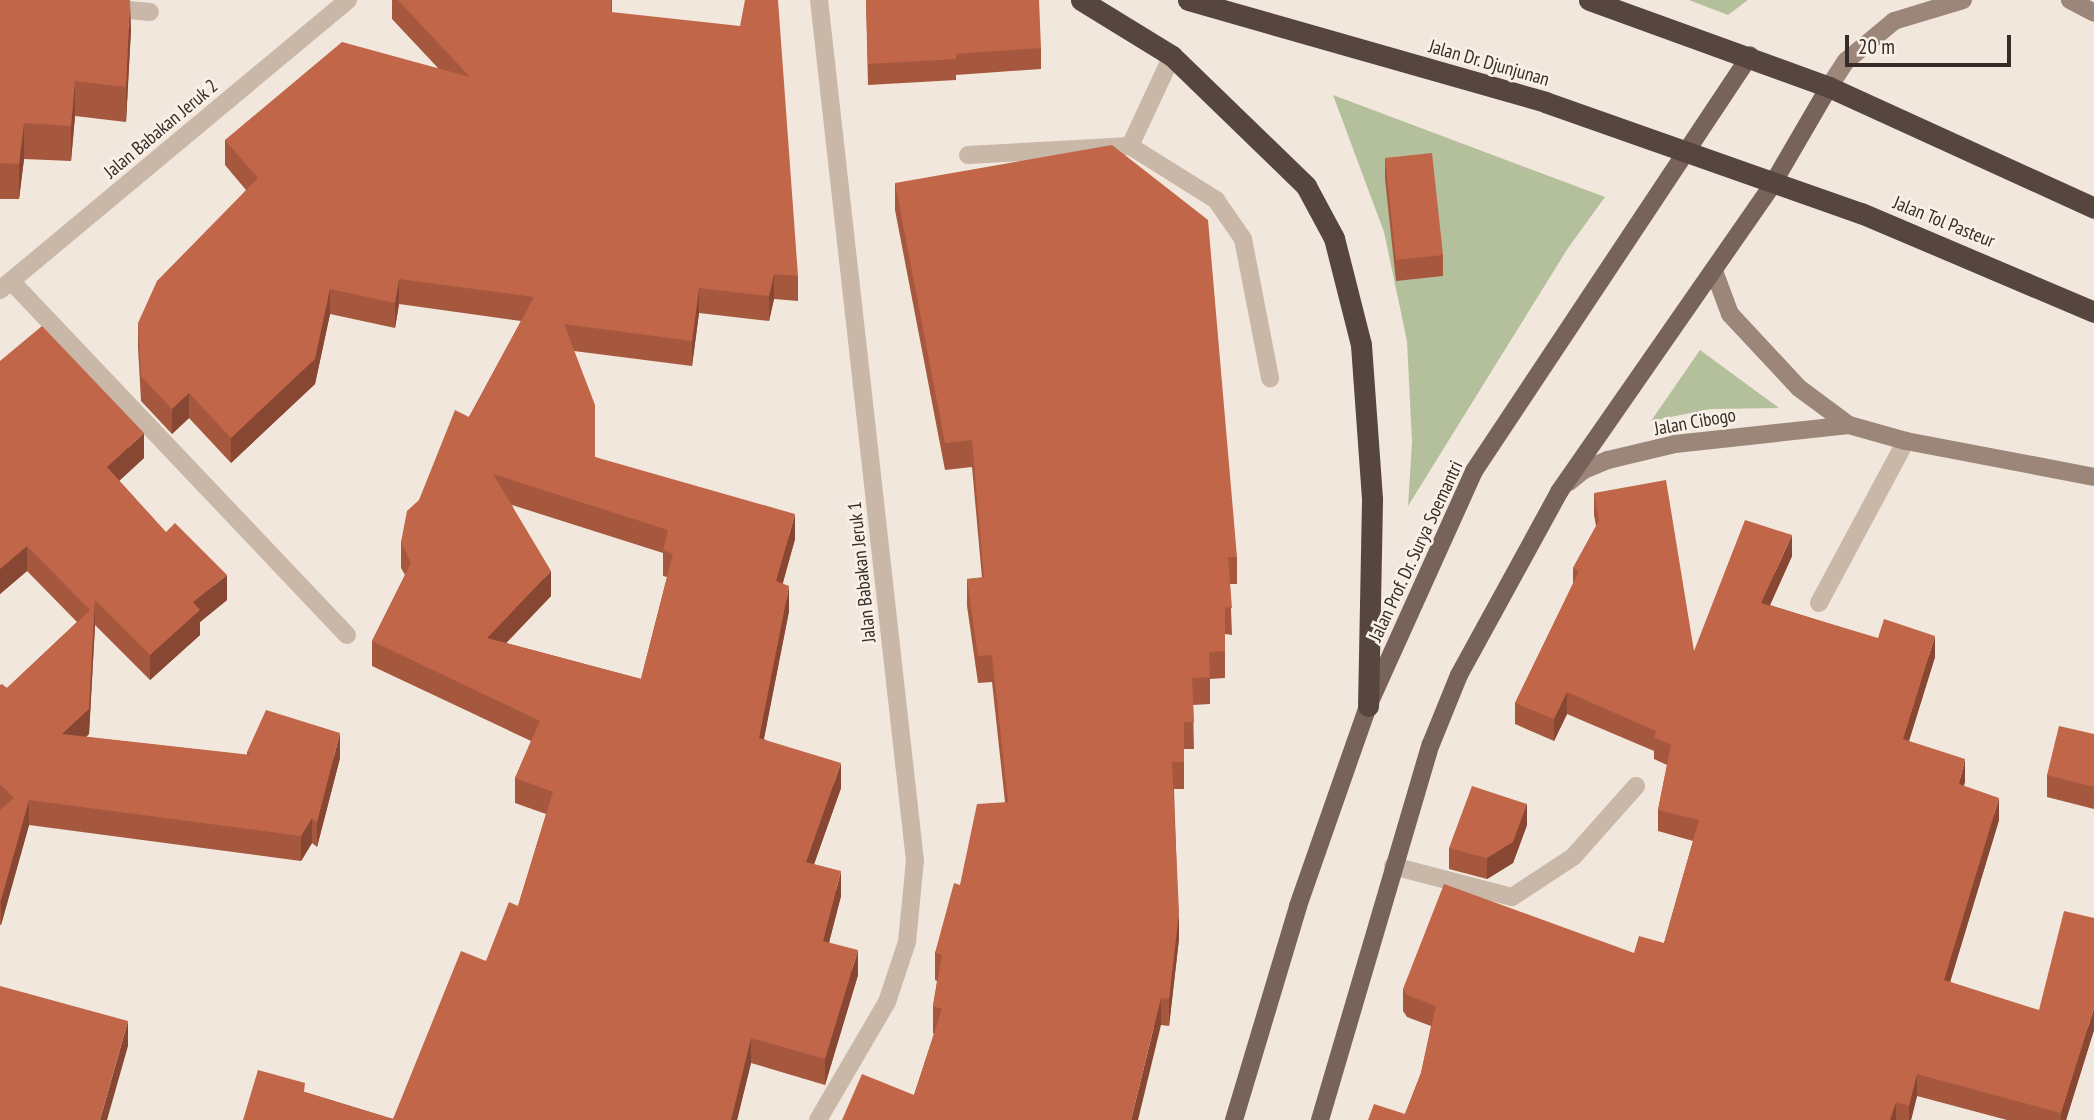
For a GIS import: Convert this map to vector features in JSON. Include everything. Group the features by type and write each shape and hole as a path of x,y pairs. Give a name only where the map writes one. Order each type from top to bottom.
{"highway":[{"path":"1081,0 1171,56 1306,186 1334,238 1361,345 1371,500 1368,706"},
{"name":"Jalan Dr. Djunjunan","path":"1188,0 1545,102 1772,186"},
{"path":"1590,0 1750,55 1829,87 2094,208"},
{"name":"Jalan Tol Pasteur","path":"1772,186 1911,233 2094,312"}],"main road":[{"path":"1320,1120 1431,744 1459,675 1559,492 1772,186 1846,61 1895,20 1963,0"},
{"path":"2070,0 2094,13"},
{"name":"Jalan Prof. Dr. Surya Soemantri","path":"1234,1120 1298,906 1368,706 1474,471 1750,55"},
{"name":"Jalan Cibogo","path":"1714,271 1730,314 1799,388 1849,425 1906,441 2094,477"},
{"name":"Jalan Cibogo","path":"1559,492 1584,470 1675,444 1849,425"}],"street":[{"name":"Jalan Babakan Jeruk 2","path":"6,286 348,0"},
{"name":"Jalan Babakan Jeruk 1","path":"818,0 915,861 907,942 887,1002 818,1120"},
{"path":"82,5 150,12"},
{"path":"1130,146 1171,56"},
{"path":"968,155 1130,146 1216,200 1242,239 1269,378"},
{"path":"6,286 347,635"},
{"path":"1819,603 1906,441"},
{"path":"1393,866 1512,897 1573,857 1636,786"}],"green space":[{"path":"1689,0 1748,0 1728,15"},
{"path":"1333,95 1605,197 1568,248 1408,506 1412,442 1407,341 1384,232"},
{"path":"1700,350 1779,408 1710,409 1651,421"}],"building":[{"path":"0,0 130,0 126,87 75,81 71,126 24,123 19,164 0,163"},
{"path":"398,0 611,0 611,12 740,26 745,0 778,0 798,276 774,274 769,296 699,288 692,341 564,324 595,405 595,457 795,514 776,581 789,586 759,738 841,763 806,862 841,871 823,941 858,950 825,1059 751,1038 731,1120 243,1120 258,1070 305,1083 304,1092 393,1119 461,951 486,961 509,902 518,906 553,792 515,778 540,721 372,641 411,563 401,542 407,511 419,500 455,410 469,417 534,297 399,279 395,303 330,289 315,359 231,438 189,393 172,409 141,376 138,323 157,281 258,178 225,140 342,42 470,77","holes":["493,474 668,530 663,550 673,554 641,679 487,638 551,571"]},
{"path":"866,0 1039,0 1041,48 956,54 956,59 868,64"},
{"path":"1112,145 1208,220 1237,557 1228,557 1232,608 1225,607 1225,651 1209,652 1210,677 1192,678 1194,722 1184,722 1184,762 1172,762 1179,912 1169,999 1161,998 1131,1120 842,1120 862,1074 914,1095 942,1009 933,1006 942,955 935,953 954,883 960,885 977,804 1008,802 992,655 978,656 967,579 984,577 972,440 945,443 895,183"},
{"path":"1432,153 1443,255 1396,260 1385,158"},
{"path":"42,326 144,433 107,467 166,532 175,523 227,575 193,602 200,610 150,655 95,600 89,709 62,734 251,755 247,752 266,710 340,733 317,822 312,818 301,836 29,800 0,900 0,810 14,798 0,784 0,685 7,688 90,610 27,546 0,569 0,361"},
{"path":"1666,480 1694,651 1745,520 1792,535 1761,603 1878,638 1884,619 1935,636 1903,739 1965,759 1959,784 1999,798 1944,980 2039,1010 2064,911 2094,918 2094,1008 2061,1113 1917,1074 1909,1106 1896,1102 1890,1120 1368,1120 1374,1104 1405,1114 1421,1073 1436,1006 1407,995 1403,989 1444,884 1634,953 1639,936 1664,943 1699,820 1658,810 1671,745 1654,737 1656,731 1567,692 1554,719 1515,703 1579,571 1573,568 1599,521 1594,493"},
{"path":"2059,726 2094,734 2094,787 2047,775"},
{"path":"1472,786 1527,804 1513,842 1487,858 1449,848"},
{"path":"0,986 128,1021 100,1120 0,1120"}]}
